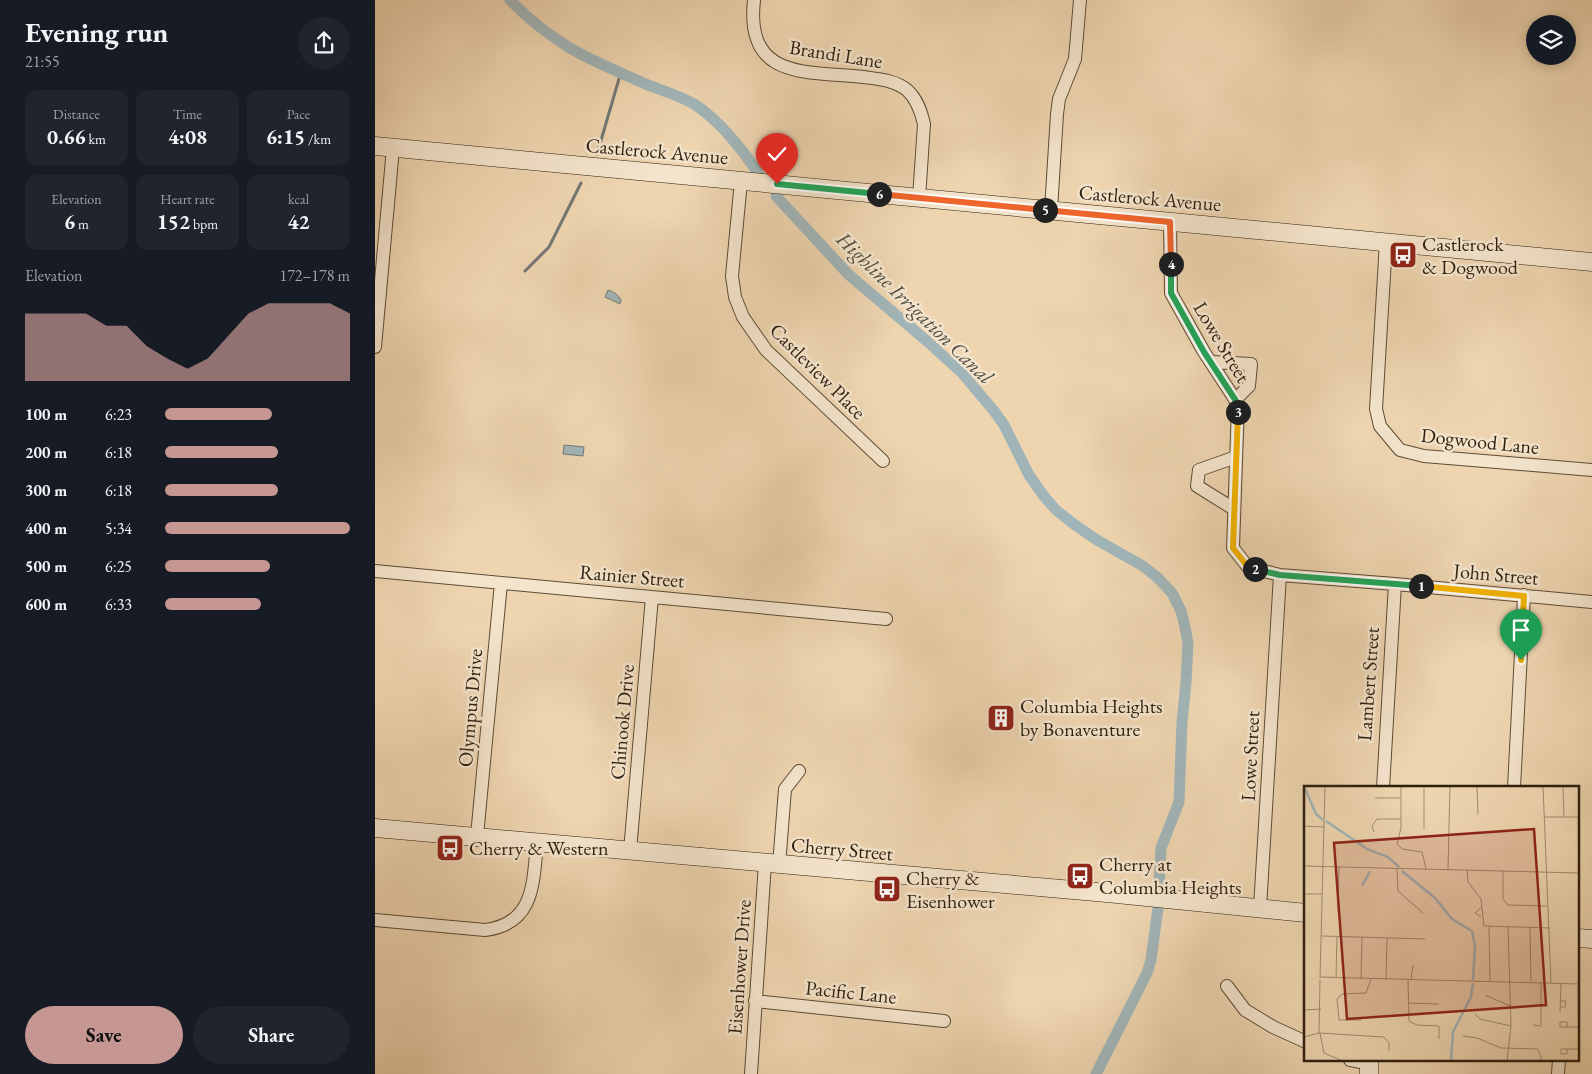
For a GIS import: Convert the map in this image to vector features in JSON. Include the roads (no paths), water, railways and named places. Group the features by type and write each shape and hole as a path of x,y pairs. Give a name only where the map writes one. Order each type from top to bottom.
{"street":[{"name":"Brandi Lane","path":"754,0 752,24 754,33 762,49 775,62 794,71 882,79 898,84 912,96 921,112 924,124 919,198"},
{"path":"1051,210 1059,99 1076,52 1080,0"},
{"name":"Castlerock Avenue","path":"375,146 1592,262"},
{"path":"375,347 393,148"},
{"name":"Castleview Place","path":"741,181 732,276 735,297 743,317 766,350 883,461"},
{"name":"Lowe Street","path":"1170,222 1171,293 1238,404 1233,548 1248,567"},
{"name":"Dogwood Lane","path":"1386,242 1376,409 1380,426 1394,444 1400,450 1425,456 1592,470"},
{"path":"1211,362 1251,364 1249,386 1235,400"},
{"path":"1234,509 1197,486 1199,470 1236,456"},
{"name":"John Street","path":"1248,567 1280,575 1592,602"},
{"name":"Rainier Street","path":"375,571 885,618"},
{"name":"Lowe Street","path":"1260,908 1280,575"},
{"name":"Olympus Drive","path":"477,836 501,583"},
{"name":"Lambert Street","path":"1383,786 1395,584"},
{"path":"1514,786 1524,596"},
{"name":"Chinook Drive","path":"630,851 652,597"},
{"name":"Eisenhower Drive","path":"751,1074 755,1001 772,864 785,789 799,771"},
{"name":"Cherry Street","path":"375,828 1107,893 1304,913"},
{"path":"375,920 485,930 502,926 519,914 529,899 532,889 537,842"},
{"path":"1579,938 1592,939"},
{"path":"1227,986 1245,1010 1273,1027 1304,1041"},
{"name":"Pacific Lane","path":"755,1001 944,1021"},
{"path":"1356,1062 1369,1066"}],"waterway":[{"name":"Highline Irrigation Canal","path":"510,0 538,26 562,43 605,66 681,97 703,110 729,136 758,173"},
{"path":"597,154 621,72"},
{"path":"525,271 549,247 581,183"},
{"name":"Highline Irrigation Canal","path":"776,196 848,274 962,373 1004,425 1029,475 1056,510 1097,540 1143,566 1172,593 1181,611 1188,643 1182,722 1179,802 1161,848 1159,888"},
{"name":"Highline Irrigation Canal","path":"1096,1074 1147,973 1151,960 1158,908"}],"place":[{"name":"Castlerock & Dogwood","path":"1403,255"},
{"name":"Columbia Heights by Bonaventure","path":"1001,718"},
{"name":"Cherry & Western","path":"450,848"},
{"name":"Cherry at Columbia Heights","path":"1080,876"},
{"name":"Cherry & Eisenhower","path":"887,889"}]}
